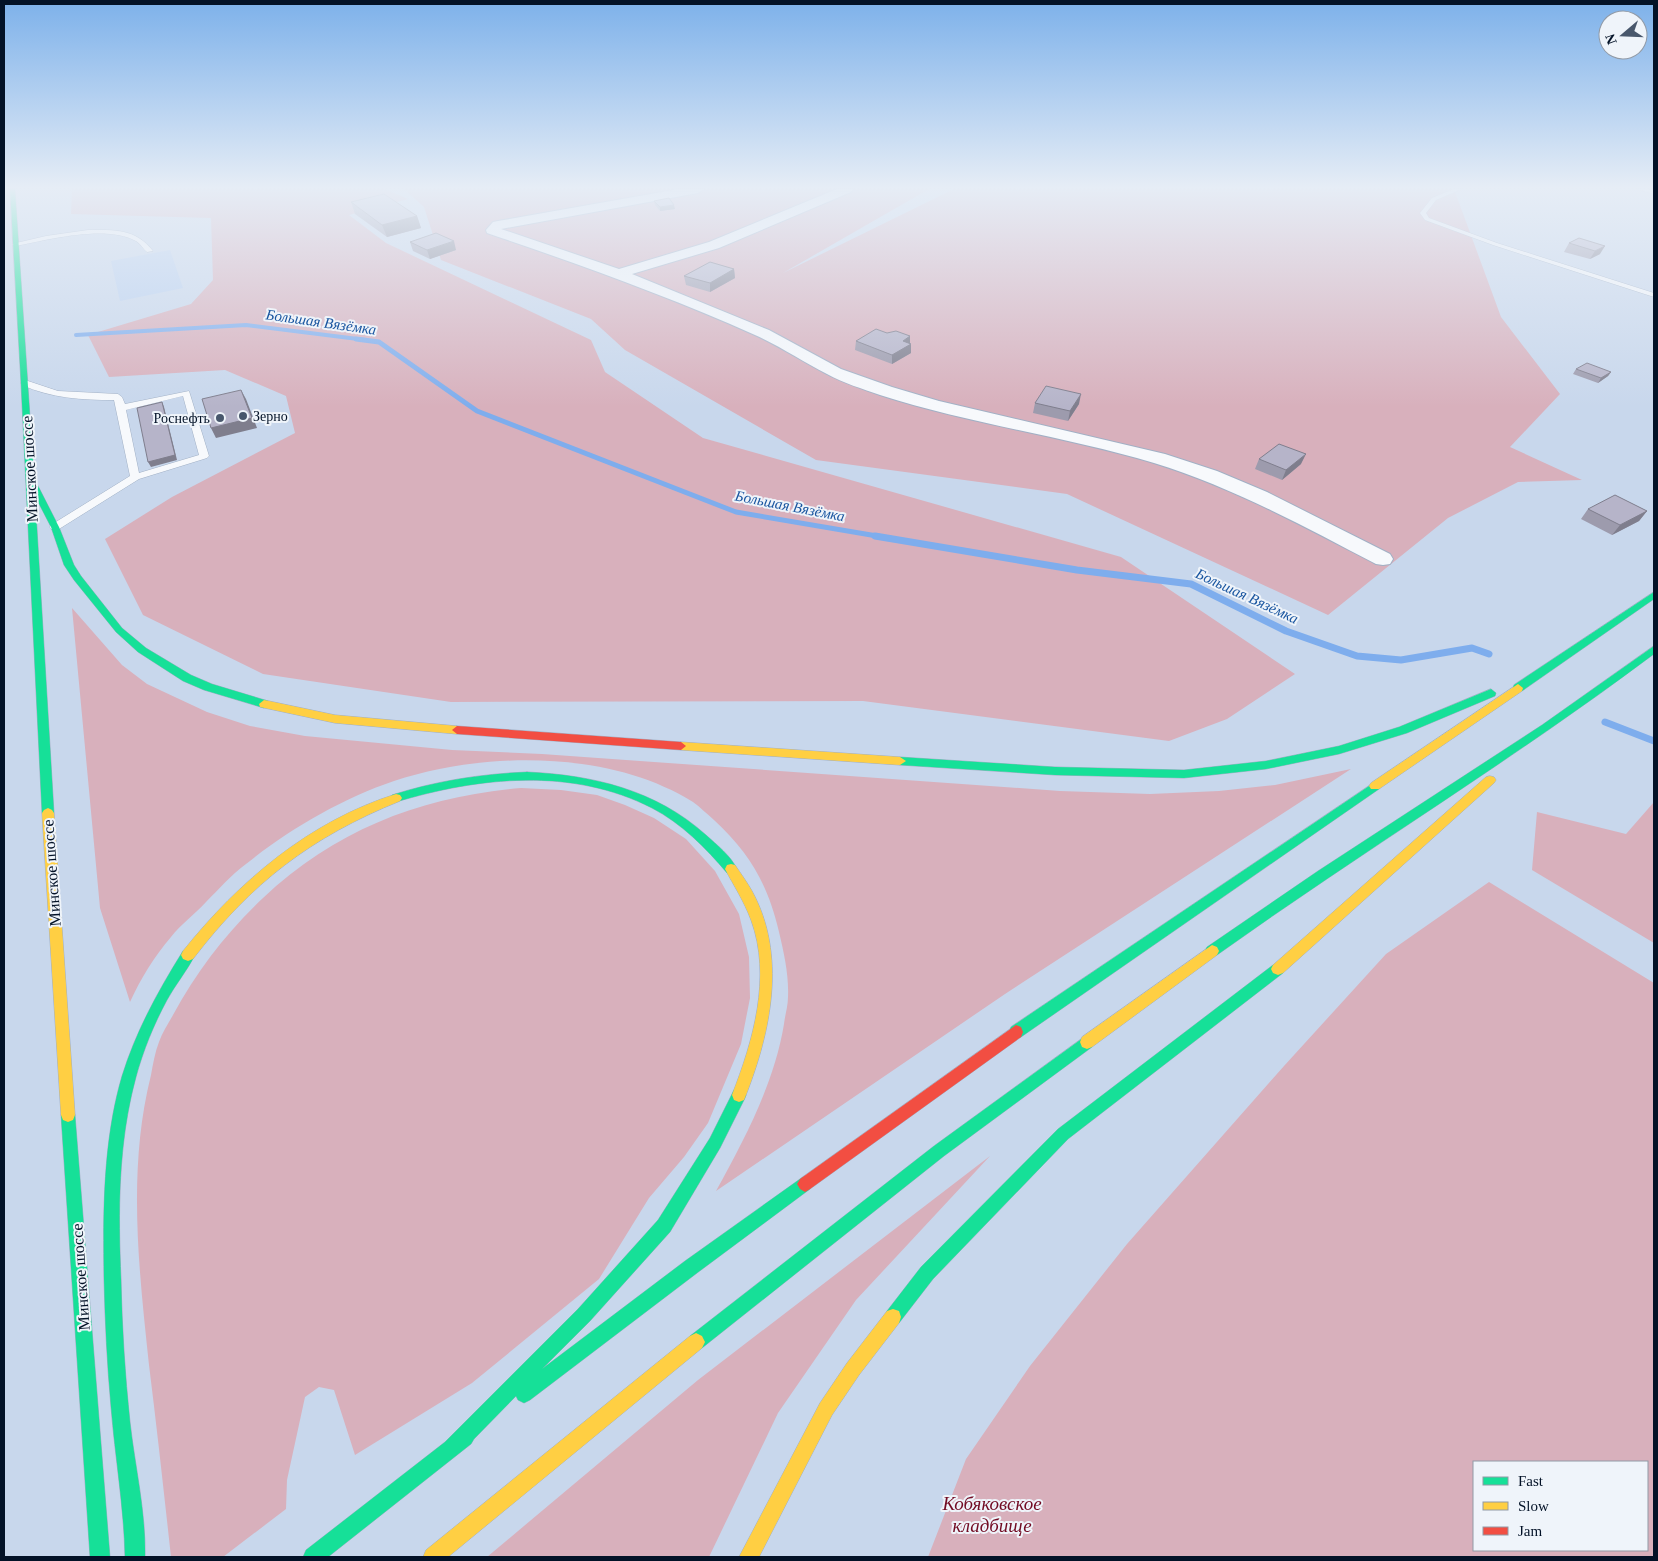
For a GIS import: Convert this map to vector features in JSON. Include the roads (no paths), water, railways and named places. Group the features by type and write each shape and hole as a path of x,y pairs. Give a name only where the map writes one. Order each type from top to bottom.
{"highway":[{"name":"Минское шоссе","path":"16,262 50,860 100,1557"},
{"path":"29,476 54,527 69,565 119,630 156,660 208,687 261,703 319,716 401,726 1055,771 1184,774 1266,765 1339,750 1403,730 1543,672"},
{"path":"313,1557 452,1448 691,1267 968,1065 1654,595"},
{"path":"433,1557 663,1368 1001,1103 1328,870 1548,727 1620,676 1654,649"},
{"path":"749,1557 826,1409 853,1369 927,1273 1062,1134 1280,968 1548,727"},
{"path":"135,1557 135,1536 118,1389 109,1228 112,1172 119,1112 130,1071 155,1008 178,968 217,918 274,865 339,823 385,801 440,785 493,778 551,777 617,789 647,800 677,816 706,840 729,864 743,885 756,914 767,965 764,1016 748,1076 735,1108 663,1228 591,1306 452,1448"}],"street":[{"path":"584,262 619,274 764,333 835,372 886,391 935,405 1158,458 1210,475 1260,496 1383,559"},
{"path":"619,274 659,262"}],"lane":[{"path":"1551,262 1654,295"},
{"path":"24,383 35,388 85,397 118,397 134,477"},
{"path":"54,527 134,477 204,456 186,393 121,408"}],"waterway":[{"name":"Большая Вязёмка","path":"76,335 246,325 366,340"},
{"name":"Большая Вязёмка","path":"356,339 379,342 477,411 736,512 883,537"},
{"name":"Большая Вязёмка","path":"875,536 1077,570 1191,584 1286,631 1357,656 1401,660 1472,648 1489,654"},
{"name":"Большая Вязёмка","path":"1605,722 1654,741"}],"place":[{"name":"Зерно","path":"243,416"},
{"name":"Роснефть","path":"220,418"}],"park label":[{"name":"Кобяковское кладбище","path":"992,1514"}]}
